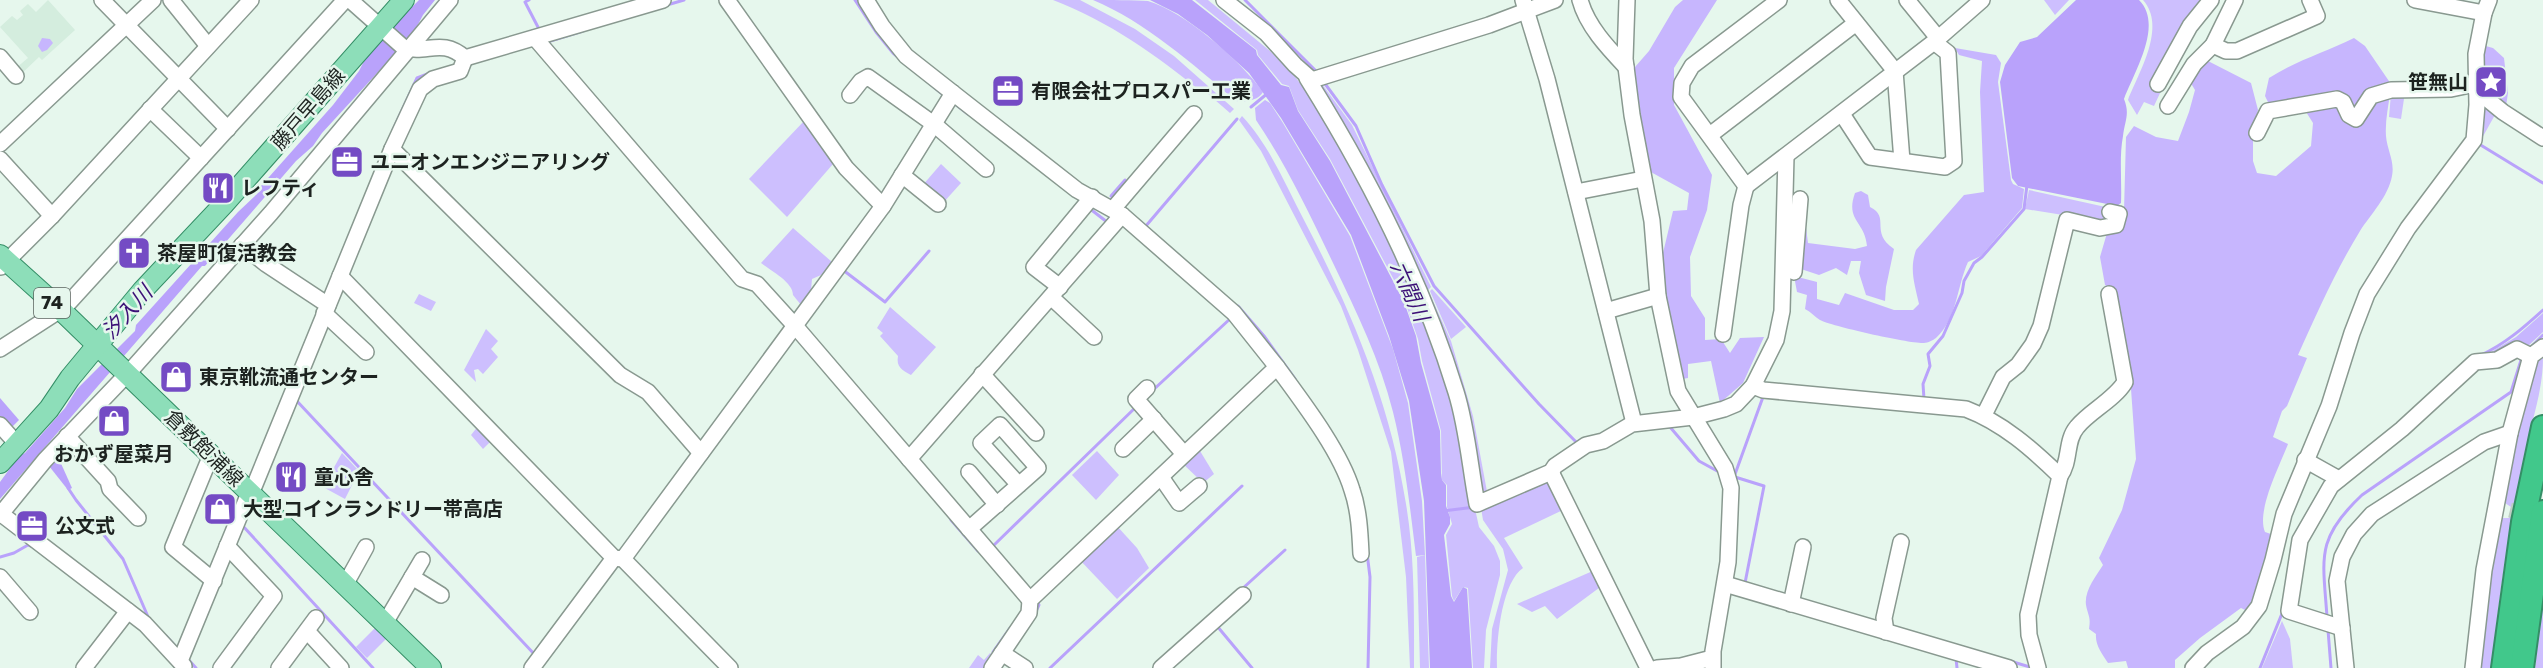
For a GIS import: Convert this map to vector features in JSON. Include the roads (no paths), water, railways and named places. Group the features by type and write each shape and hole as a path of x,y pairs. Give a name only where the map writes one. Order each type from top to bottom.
{"highway":[{"path":"2503,668 2523,522 2543,427"},
{"path":"2522,668 2543,512"}],"main road":[{"name":"藤戸早島線","path":"0,463 49,409 70,378 100,349 143,290 382,29 404,0"},
{"name":"倉敷飽浦線","path":"2,262 61,310 431,668"}],"street":[{"path":"102,0 228,129"},
{"path":"0,144 153,0"},
{"path":"171,0 208,46"},
{"path":"2,262 52,216 251,0"},
{"path":"0,349 61,310 345,0"},
{"path":"350,0 406,48 442,46 455,49 463,62"},
{"path":"450,0 406,48 242,245 0,514 126,613 145,624 180,660 247,498 251,494 324,305 340,276 390,153 420,89 433,79 460,71 463,62"},
{"path":"463,62 537,42 663,0"},
{"path":"727,0 846,168 883,206"},
{"path":"866,0 882,26 906,56 950,98 1077,190 1087,202 1117,212 1234,313 1304,404 1335,454 1352,488 1357,510 1361,554"},
{"path":"1224,0 1266,33 1316,78 1428,310 1457,394 1477,504 1552,475"},
{"path":"1316,78 1555,0"},
{"path":"1580,0 1587,20 1626,67"},
{"path":"1746,186 1681,97 1682,83 1692,66 1779,0"},
{"path":"1838,0 1895,71 1902,161"},
{"path":"1842,114 1870,157 1946,167 1954,160 1948,53 1907,0"},
{"path":"1723,334 1741,205 1746,186 1936,40 1982,0"},
{"path":"2158,84 2190,26 2211,0"},
{"path":"2168,106 2193,64 2213,45 2235,0"},
{"path":"2213,45 2226,51 2237,51 2317,16 2310,0"},
{"path":"2193,668 2207,653 2243,627 2259,606 2284,514 2329,406 2367,294 2408,228 2474,140 2476,54 2486,7 2415,0"},
{"path":"1629,2 1626,67 1643,179 1652,221 1658,296 1678,391 1693,417 1727,474 1731,507 1725,584 1713,663 1651,668 1552,475 1555,466 1586,445 1603,441 1631,424 1693,417 1737,404 1753,386 1776,340 1782,311 1786,156"},
{"path":"1522,9 1576,192 1631,424"},
{"path":"1710,135 1856,22"},
{"path":"537,42 742,279 757,284 793,330 912,456 1033,598"},
{"path":"2175,53 2193,64"},
{"path":"0,57 16,76"},
{"path":"850,95 861,81 868,77 935,125 986,169"},
{"path":"2257,133 2268,111 2337,99 2341,100 2349,115 2356,119 2371,96 2391,90 2476,87 2503,112 2543,138"},
{"path":"537,661 619,558 793,330 883,206 950,98"},
{"path":"150,109 201,158"},
{"path":"912,456 1055,288 1194,114"},
{"path":"390,153 620,375 648,392 699,451"},
{"path":"0,159 52,216"},
{"path":"902,175 938,204"},
{"path":"1576,192 1643,179"},
{"path":"1794,273 1800,199"},
{"path":"1087,202 1034,267 1055,288 1094,337"},
{"path":"1984,416 2003,377 2018,365 2033,344 2041,326 2067,220 2100,228 2116,225 2119,214 2110,212"},
{"path":"242,245 324,305 366,352"},
{"path":"340,276 730,668"},
{"path":"2037,668 2029,635 2028,615 2060,476 2066,469 2070,439 2076,428 2125,382 2109,294"},
{"path":"1606,311 1658,296"},
{"path":"2342,628 2289,611 2300,540 2335,477 2402,429 2475,363 2497,360 2517,349 2531,352 2510,433 2502,508 2477,623 2473,668"},
{"path":"1025,668 1002,658 1029,613 1033,598 1277,367"},
{"path":"982,374 1036,433"},
{"path":"1753,386 1762,390 1966,409 1984,416 2024,442 2060,476"},
{"path":"1147,388 1136,399 1184,454"},
{"path":"1123,449 1154,419"},
{"path":"0,425 17,444"},
{"path":"2346,668 2337,581 2347,544 2361,524 2372,514 2484,442 2510,433"},
{"path":"68,436 108,481 110,489 138,518"},
{"path":"211,455 173,547 214,581"},
{"path":"2306,460 2335,477"},
{"path":"969,472 997,505"},
{"path":"1161,477 1179,503 1199,486"},
{"path":"972,526 1019,485"},
{"path":"1886,629 1884,618 1901,542"},
{"path":"221,668 274,596 227,546"},
{"path":"345,585 366,547"},
{"path":"1791,600 1803,547"},
{"path":"385,623 422,560"},
{"path":"0,577 30,612"},
{"path":"412,577 441,595"},
{"path":"1725,584 1791,600 2009,668"},
{"path":"1161,668 1243,595"},
{"path":"84,668 126,613"},
{"path":"279,668 311,624 341,668"}],"waterway":[{"path":"529,0 525,2 540,31"},
{"path":"667,5 684,0"},
{"path":"855,0 893,53 946,97"},
{"path":"1245,0 1318,73"},
{"path":"547,42 583,31"},
{"path":"393,130 417,78 430,73"},
{"name":"六間川","path":"1323,81 1356,126 1382,185 1434,286 1539,404 1579,445"},
{"path":"1251,107 1268,93"},
{"path":"954,103 968,114"},
{"path":"1145,227 1237,119"},
{"path":"2479,144 2543,183"},
{"path":"1114,198 1111,196 1125,180"},
{"path":"1924,399 1923,384 1930,366 1928,354 1943,336 1962,293 1964,281 1974,263 2024,209 2027,185"},
{"path":"1089,208 1107,222"},
{"path":"843,270 885,302 929,251"},
{"path":"1238,306 1264,336 1295,379"},
{"path":"2481,355 2506,341 2543,310"},
{"path":"1152,391 1231,318"},
{"path":"2528,350 2543,335"},
{"path":"2327,617 2324,579 2325,550 2336,524 2362,495 2511,392 2522,357"},
{"path":"1734,477 1763,397"},
{"path":"295,399 536,656"},
{"path":"992,547 1137,406"},
{"path":"1667,426 1699,461 1719,472"},
{"path":"1735,477 1764,486 1745,583"},
{"path":"1050,668 1242,486"},
{"path":"68,488 123,559 149,619"},
{"path":"1443,511 1475,507"},
{"path":"951,520 978,551"},
{"path":"242,525 373,668"},
{"path":"0,557 14,553 28,545 34,547"},
{"path":"1242,589 1285,550"},
{"path":"1367,553 1370,577 1368,668"},
{"path":"1035,614 1039,605 1037,601"},
{"path":"2260,668 2283,611"},
{"path":"1217,626 1252,668"},
{"path":"995,654 993,652 1010,628"},
{"path":"2328,630 2331,668"},
{"path":"166,636 178,649"},
{"path":"187,658 196,668"},
{"path":"1956,658 1957,668"},
{"path":"2010,661 2033,668"}],"tunnel":[{"path":"2510,510 2534,516"}],"place":[{"name":"笹無山","path":"2491,82"},
{"name":"有限会社プロスパー工業","path":"1008,91"},
{"name":"ユニオンエンジニアリング","path":"347,162"},
{"name":"レフティ","path":"218,188"},
{"name":"茶屋町復活教会","path":"134,253"},
{"name":"東京靴流通センター","path":"176,377"},
{"name":"おかず屋菜月","path":"114,421"},
{"name":"童心舎","path":"291,477"},
{"name":"大型コインランドリー帯高店","path":"220,509"},
{"name":"公文式","path":"32,526"}],"water label":[{"name":"汐入川","path":"127,312"}]}
